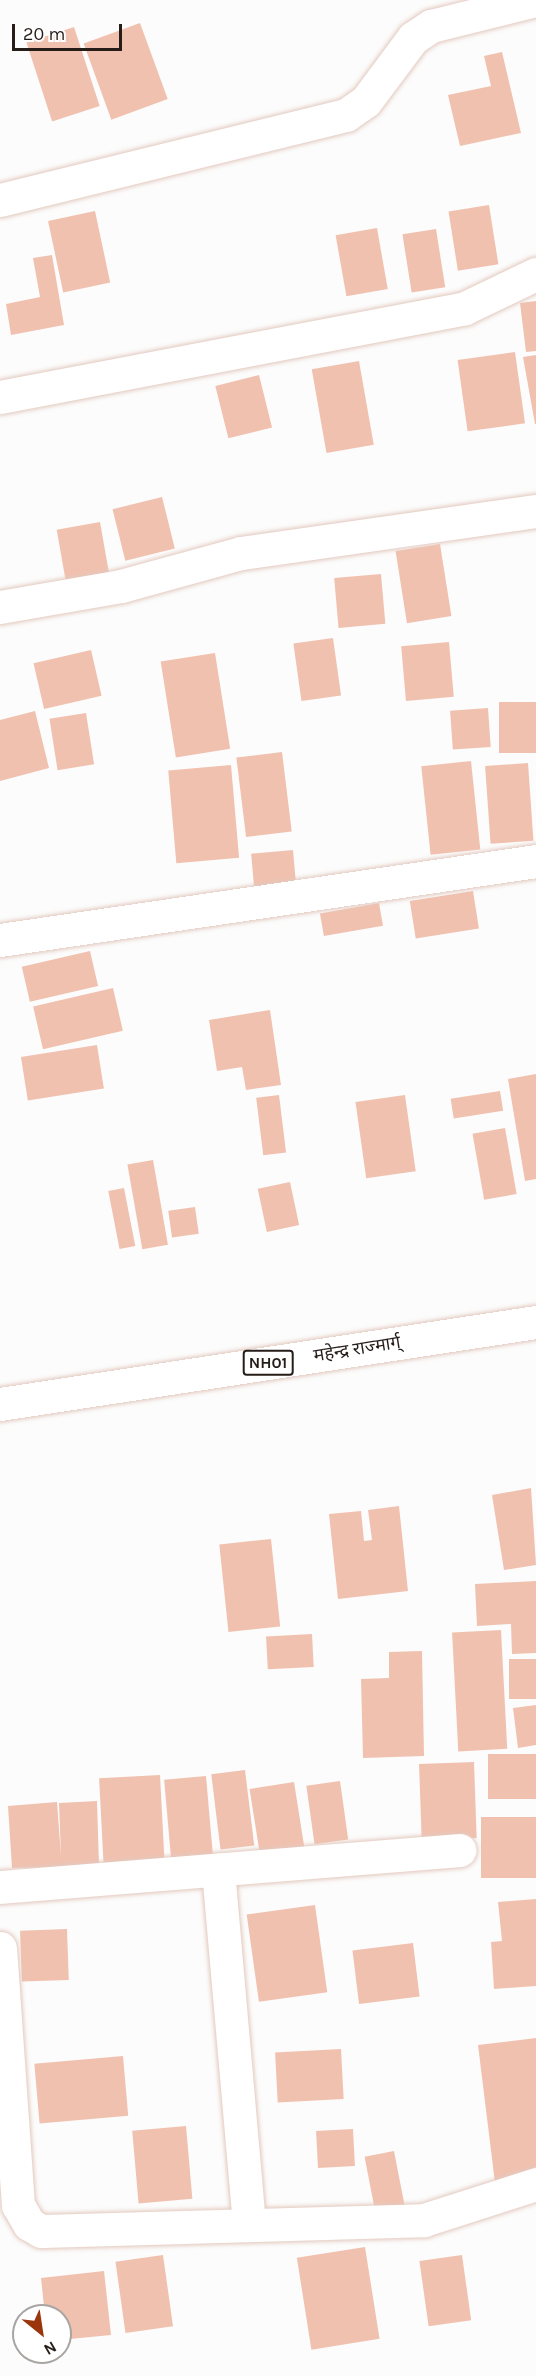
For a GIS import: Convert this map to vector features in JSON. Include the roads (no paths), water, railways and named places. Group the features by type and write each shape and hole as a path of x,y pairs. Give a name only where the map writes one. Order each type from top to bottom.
{"main road":[{"path":"0,200 346,115 366,101 413,38 431,26 536,0"},
{"path":"0,397 465,308 519,278 536,274"},
{"path":"0,607 121,586 241,553 536,511"},
{"path":"0,940 536,861"},
{"name":"महेन्द्र राज्मार्ग्","path":"0,1404 536,1322"},
{"path":"0,1887 460,1850"},
{"path":"218,1870 249,2225"},
{"path":"0,1948 18,2205 29,2224 41,2231 424,2220 536,2184"}]}
